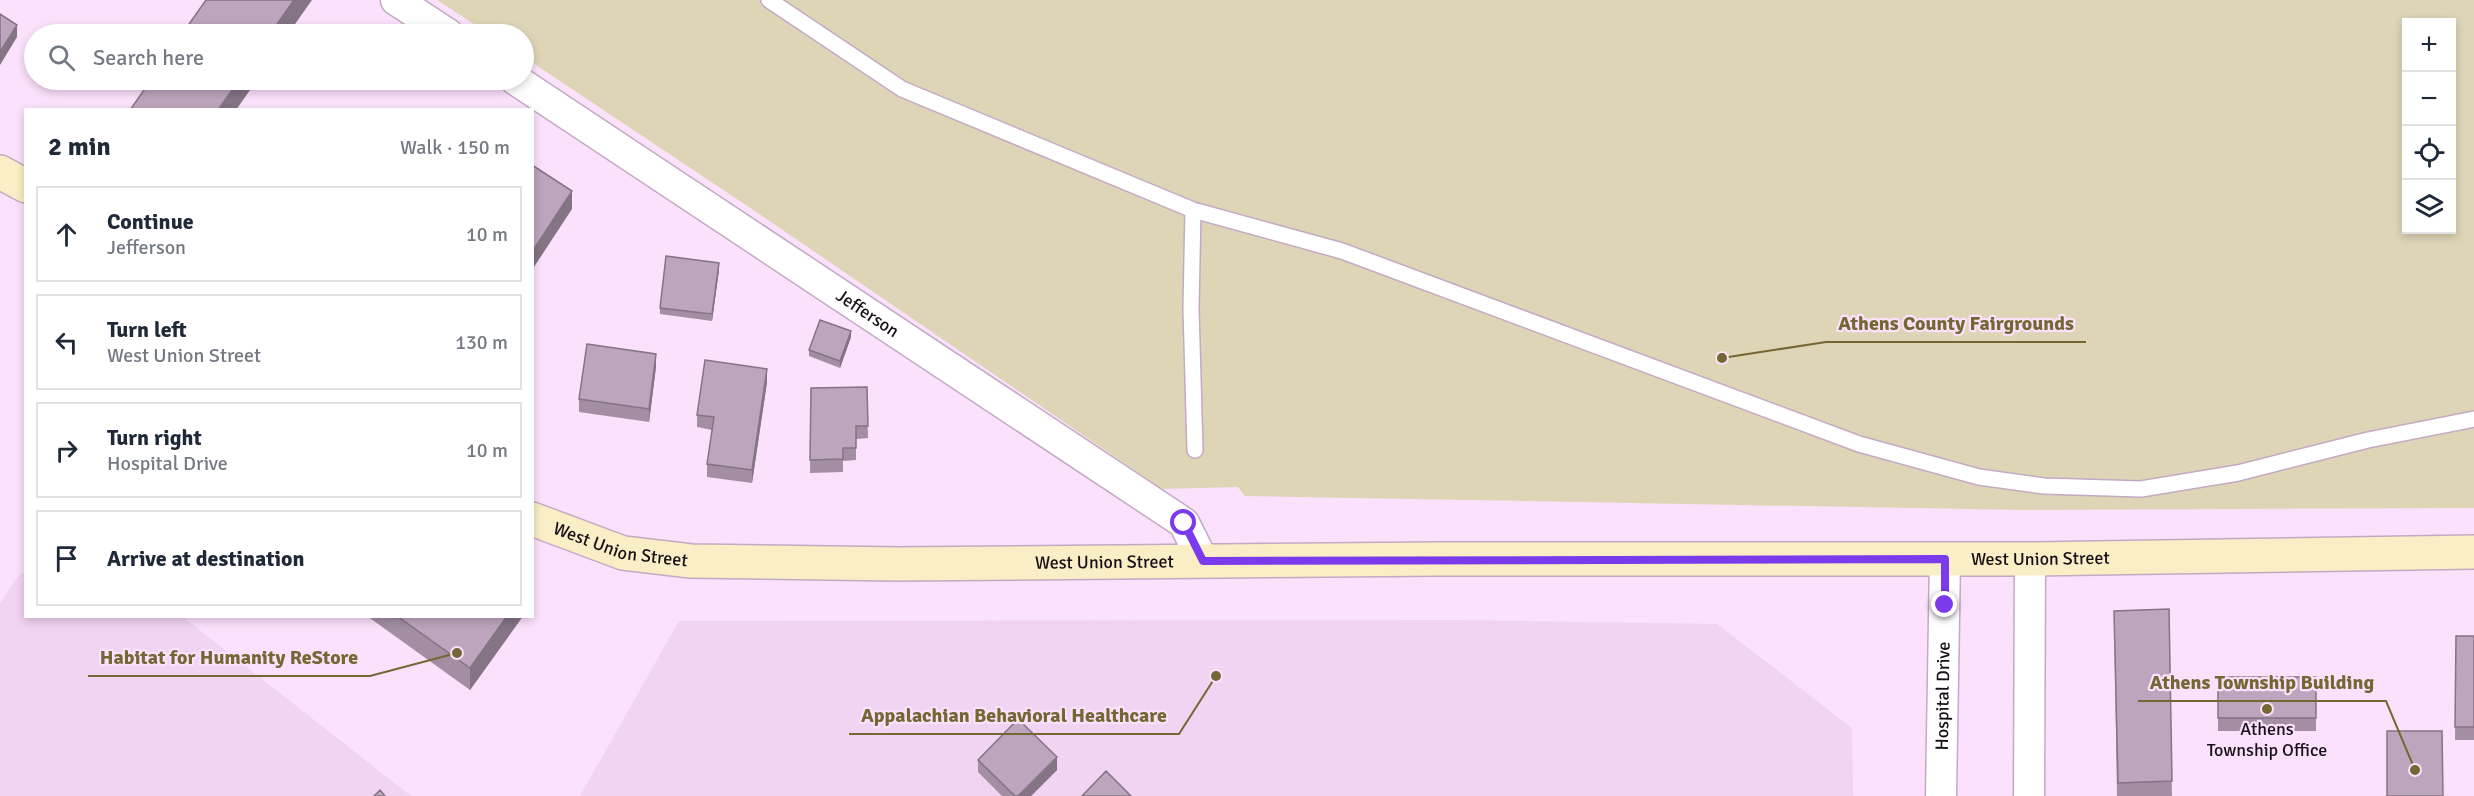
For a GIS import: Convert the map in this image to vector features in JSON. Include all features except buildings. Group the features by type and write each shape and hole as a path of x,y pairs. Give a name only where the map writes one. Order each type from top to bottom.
{"main road":[{"path":"0,172 24,185"},
{"name":"West Union Street","path":"534,520 623,553 692,561 897,564 2030,559 2474,552"}],"street":[{"path":"396,0 433,24"},
{"name":"Jefferson","path":"531,90 1184,523 1203,561"},
{"name":"Hospital Drive","path":"1941,796 1945,559"},
{"path":"2028,796 2030,559"}],"lane":[{"path":"769,0 902,89 1193,210 1342,251 1858,444 1979,477 2055,487 2141,489 2238,473 2368,440 2474,419"},
{"path":"1193,210 1191,308 1195,450"}],"shaded area":[{"path":"437,0 2474,0 2474,508 2023,510 1245,496 1238,487 1162,489 534,64 534,24 474,24"},
{"path":"24,572 24,618 184,618 411,796 0,796 0,603 19,575"},
{"path":"1462,620 1717,624 1852,728 1853,796 580,796 679,621"}],"place":[{"name":"Athens County Fairgrounds","path":"1722,358"},
{"name":"Habitat for Humanity ReStore","path":"457,653"},
{"name":"Appalachian Behavioral Healthcare","path":"1216,676"},
{"name":"Athens Township Office","path":"2267,709"},
{"name":"Athens Township Building","path":"2415,770"}],"route":[{"path":"1184,523 1203,561 1945,559 1945,605"}]}
